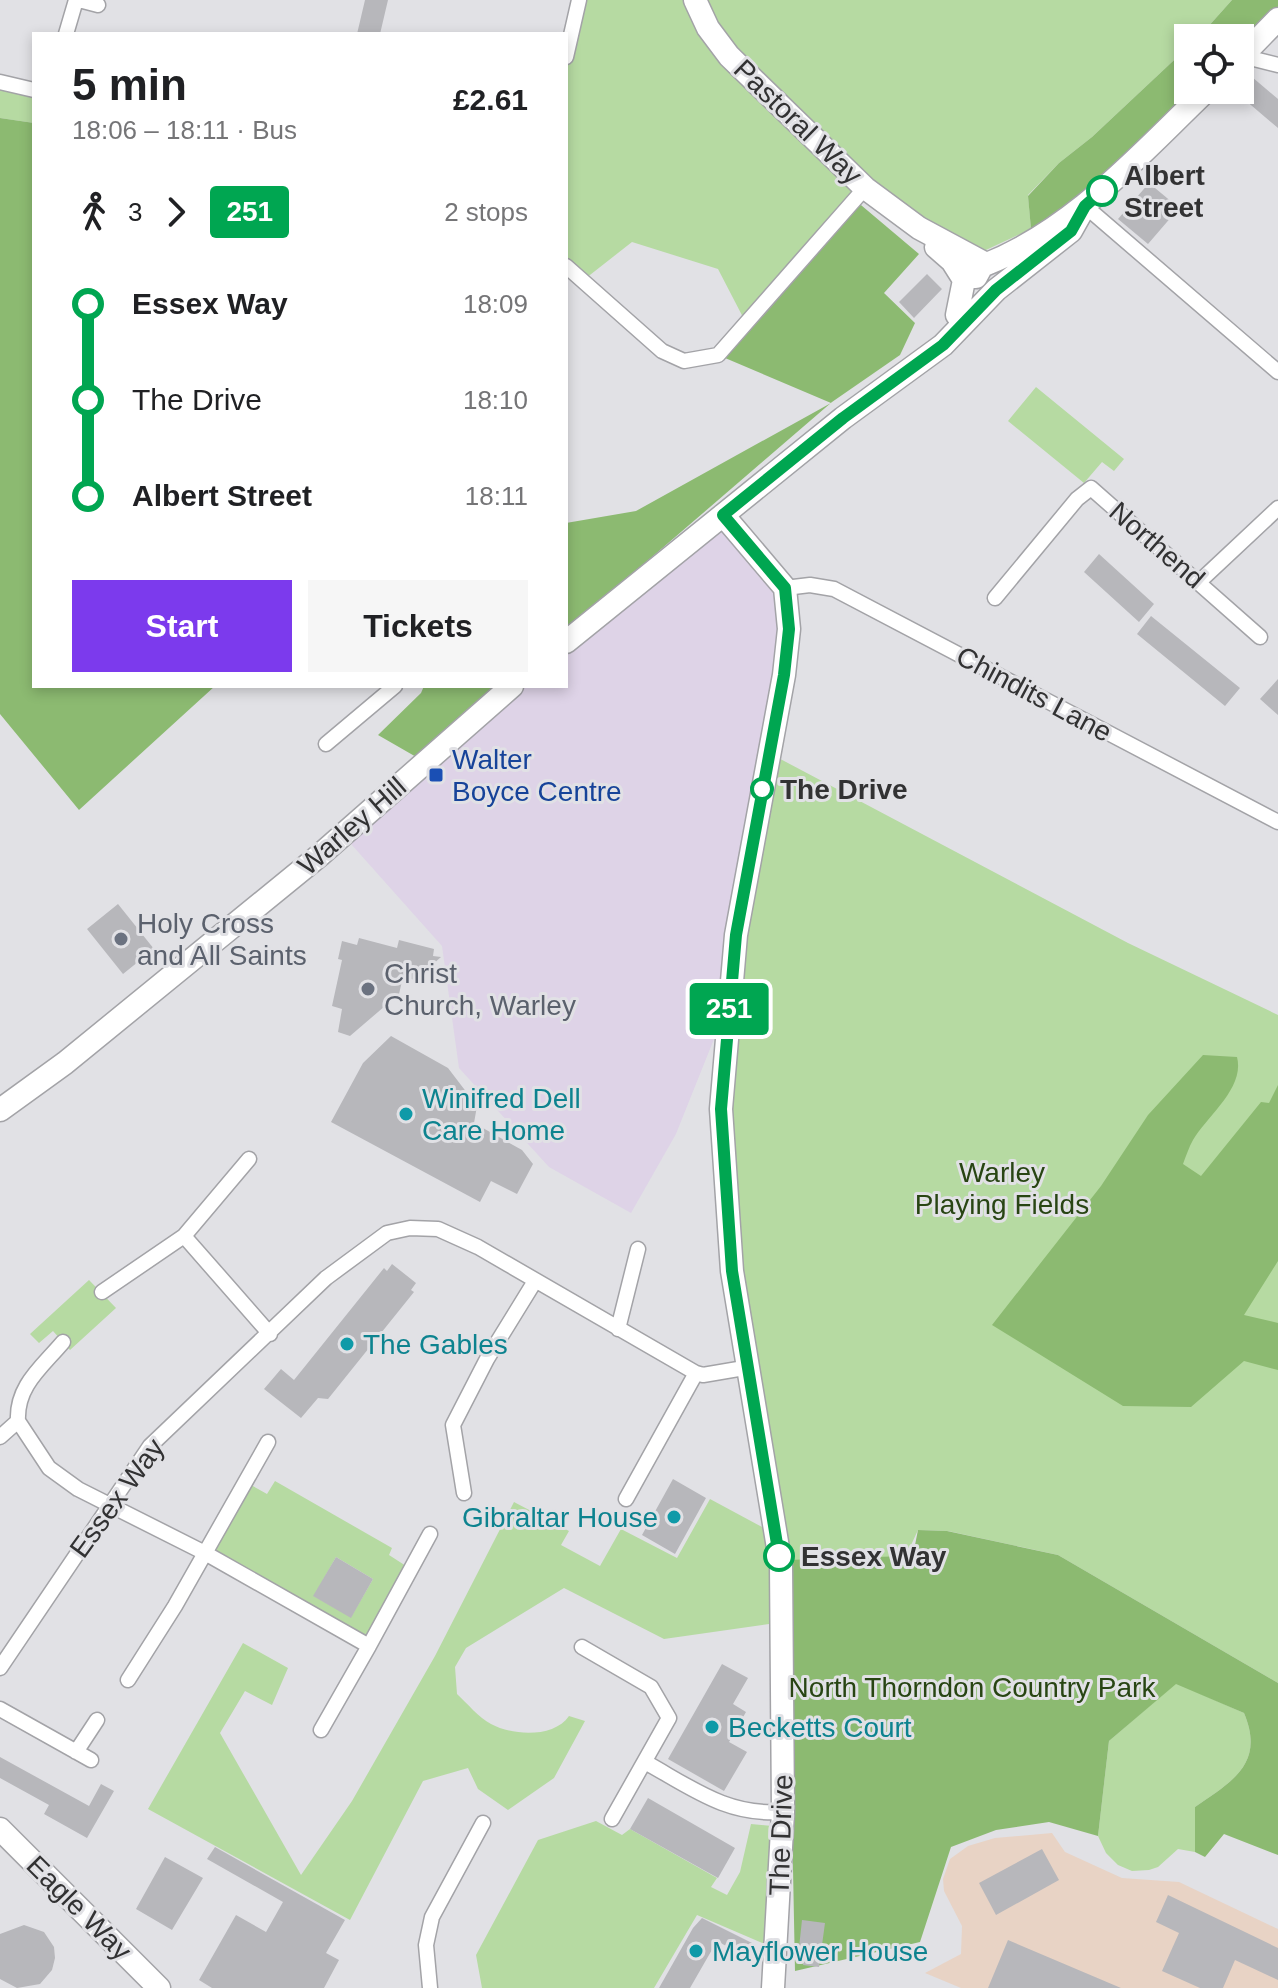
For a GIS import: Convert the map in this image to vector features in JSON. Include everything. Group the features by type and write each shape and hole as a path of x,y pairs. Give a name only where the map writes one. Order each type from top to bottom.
{"street":[{"path":"67,32 78,0 98,5"},
{"path":"568,48 579,0"},
{"name":"Pastoral Way","path":"695,0 708,28 729,56 865,188 919,228"},
{"path":"1254,44 1278,19"},
{"path":"1254,60 1278,65"},
{"path":"0,82 32,90"},
{"path":"930,352 988,277 1071,231 1085,206 1192,104"},
{"path":"568,268 662,351 684,361 718,355 865,188"},
{"path":"1085,206 1278,372"},
{"path":"919,228 988,277"},
{"path":"919,228 950,260 964,280 957,315"},
{"path":"950,260 988,277"},
{"path":"568,640 723,515 930,352 943,345 988,277"},
{"name":"Northend","path":"995,598 1077,499 1091,488 1260,637"},
{"path":"1199,582 1278,508"},
{"path":"723,515 785,588"},
{"name":"Chindits Lane","path":"785,588 810,585 834,589 1278,822"},
{"name":"The Drive","path":"773,1988 783,1812 781,1566 732,1271 721,1109 736,935 784,675 789,629 785,588"},
{"path":"326,744 393,688"},
{"name":"Warley Hill","path":"0,1110 65,1063 320,855 510,688"},
{"path":"102,1292 184,1236 249,1159"},
{"name":"Essex Way","path":"0,1668 150,1446 362,1247 387,1233 410,1228 438,1229 696,1373"},
{"path":"184,1236 270,1334"},
{"path":"618,1329 638,1249"},
{"path":"464,1493 453,1425 487,1359 535,1281"},
{"path":"63,1342 23,1388 17,1404 18,1421 49,1468 108,1505 205,1553 369,1646"},
{"path":"626,1499 696,1373 703,1375 750,1367"},
{"path":"0,1437 18,1421"},
{"path":"128,1680 268,1442"},
{"path":"321,1730 430,1534"},
{"path":"582,1647 651,1687 669,1718 612,1819"},
{"path":"0,1709 91,1760"},
{"path":"76,1752 97,1720"},
{"path":"645,1762 731,1809 755,1814 783,1812"},
{"path":"430,1988 426,1945 432,1917 483,1823"},
{"name":"Eagle Way","path":"0,1829 159,1988"}],"shaded area":[{"path":"723,515 785,588 730,999 676,1134 631,1213 549,1167 459,1068 442,946 343,835 510,688 568,688 568,640"},
{"path":"1052,1833 1065,1852 1122,1878 1179,1882 1278,1929 1278,1988 961,1988 925,1973 961,1954 962,1926 944,1891 943,1879 950,1859 968,1846 995,1838"}],"green space":[{"path":"579,0 1232,0 1211,24 1174,24 1174,60 1092,137 1059,163 1028,195 1031,229 971,257 865,189 746,323 718,269 632,242 581,282 568,268 568,48"},
{"path":"1232,0 1278,0 1278,19 1254,44 1254,24 1211,24"},
{"path":"1174,60 1174,104 1192,104 1060,226 1031,229 1028,196 1059,163 1092,137"},
{"path":"0,82 32,90 32,123 0,118"},
{"path":"0,118 32,123 32,688 213,688 79,810 0,714"},
{"path":"855,200 919,254 884,293 915,323 900,355 831,403 718,355"},
{"path":"1036,387 1124,459 1114,471 1102,462 1084,483 1008,421"},
{"path":"831,403 568,629 568,523 636,511"},
{"path":"423,688 500,688 418,758 378,735"},
{"name":"Warley Playing Fields","path":"769,753 1128,943 1278,1015 1278,1683 1058,1555 948,1531 918,1530 906,1556 897,1558 783,1622 664,1639 564,1588 466,1648 455,1667 457,1694 482,1718 500,1728 533,1733 554,1728 569,1716 585,1721 554,1778 508,1810 478,1789 468,1768 423,1781 350,1920 148,1809 243,1643 288,1668 272,1705 245,1691 220,1733 301,1875 352,1801 435,1656 514,1502 569,1531 561,1545 600,1566 621,1529 677,1558 710,1499 775,1534 721,1109"},
{"path":"1203,1055 1237,1057 1238,1068 1230,1091 1193,1140 1183,1164 1201,1176 1261,1102 1269,1103 1278,1085 1278,1261 1244,1315 1278,1323 1278,1370 1244,1361 1191,1407 1123,1406 992,1325 1101,1186 1148,1115"},
{"path":"89,1280 116,1308 70,1350 53,1331 39,1343 30,1334"},
{"path":"275,1481 392,1548 389,1555 406,1566 368,1638 215,1550 251,1485 267,1494","holes":["336,1557 373,1579 351,1617 314,1596"]},
{"name":"North Thorndon Country Park","path":"918,1530 947,1531 1058,1555 1278,1683 1278,1855 1224,1834 1205,1857 1195,1852 1195,1807 1233,1779 1248,1758 1251,1745 1244,1713 1176,1684 1109,1741 1098,1836 1049,1822 996,1830 951,1847 920,1942 795,1971 787,1560 906,1556 915,1545"},
{"path":"1176,1683 1244,1713 1251,1745 1248,1758 1233,1779 1195,1807 1199,1829 1195,1852 1178,1849 1158,1867 1132,1871 1118,1865 1106,1853 1098,1836 1109,1741"},
{"path":"596,1821 622,1835 630,1829 717,1878 711,1887 727,1895 740,1872 751,1824 782,1827 776,1949 697,1915 654,1988 482,1988 476,1955 538,1840"}],"building":[{"path":"365,0 388,0 380,32 357,32"},
{"path":"1254,79 1278,99 1278,128 1250,104 1254,104"},
{"path":"1149,183 1179,208 1148,244 1118,219"},
{"path":"927,274 942,289 914,318 899,302"},
{"path":"1099,554 1154,604 1139,622 1084,572"},
{"path":"1151,616 1240,688 1225,706 1137,634"},
{"path":"1278,679 1278,715 1260,699"},
{"name":"Holy Cross and All Saints","path":"118,904 154,949 123,974 87,929"},
{"name":"Christ Church, Warley","path":"359,938 397,948 399,940 434,949 433,956 441,957 415,980 403,977 399,994 350,1036 338,1032 342,1009 332,1006 342,960 338,959 342,941 357,945"},
{"name":"Winifred Dell Care Home","path":"391,1036 448,1068 477,1106 474,1123 522,1150 533,1164 517,1194 491,1181 480,1202 331,1122 363,1063"},
{"name":"The Gables","path":"392,1264 416,1283 411,1290 414,1292 328,1399 318,1398 301,1418 264,1389 281,1369 294,1380 384,1268 387,1271"},
{"name":"Gibraltar House","path":"673,1479 706,1498 675,1554 642,1535"},
{"path":"336,1557 373,1579 351,1618 313,1596"},
{"name":"Becketts Court","path":"722,1664 748,1678 733,1704 746,1712 729,1742 747,1752 724,1791 668,1759"},
{"path":"0,1757 89,1806 101,1784 114,1791 87,1838 44,1814 49,1805 0,1778"},
{"path":"648,1798 735,1848 718,1878 630,1829"},
{"path":"215,1847 345,1920 326,1953 339,1960 324,1988 212,1988 199,1980 236,1915 266,1932 283,1902 207,1859"},
{"path":"1042,1849 1059,1880 996,1915 979,1883"},
{"path":"165,1857 203,1878 172,1930 136,1909"},
{"path":"1168,1895 1278,1948 1278,1980 1235,1960 1223,1988 1200,1988 1162,1971 1179,1933 1156,1922"},
{"name":"Mayflower House","path":"702,1918 754,1944 748,1958 717,1941 690,1988 659,1988 693,1928"},
{"path":"802,1920 825,1923 819,1967 803,1965 804,1958 798,1957"},
{"path":"24,1925 44,1932 54,1947 55,1958 52,1970 40,1984 17,1988 0,1979 0,1934"},
{"path":"1008,1940 1121,1988 988,1988"}],"bus line":[{"name":"251","path":"779,1556 732,1271 721,1109 736,935 784,675 789,629 785,588 723,515 843,418 943,345 996,290 1071,231 1085,206 1102,191"}],"place":[{"name":"Albert Street","path":"1102,191"},
{"name":"Walter Boyce Centre","path":"436,775"},
{"name":"The Drive","path":"762,789"},
{"name":"Holy Cross and All Saints","path":"121,939"},
{"name":"Christ Church, Warley","path":"368,989"},
{"name":"Winifred Dell Care Home","path":"406,1114"},
{"name":"The Gables","path":"347,1344"},
{"name":"Gibraltar House","path":"674,1517"},
{"name":"Essex Way","path":"779,1556"},
{"name":"Becketts Court","path":"712,1727"},
{"name":"Mayflower House","path":"696,1951"}]}
